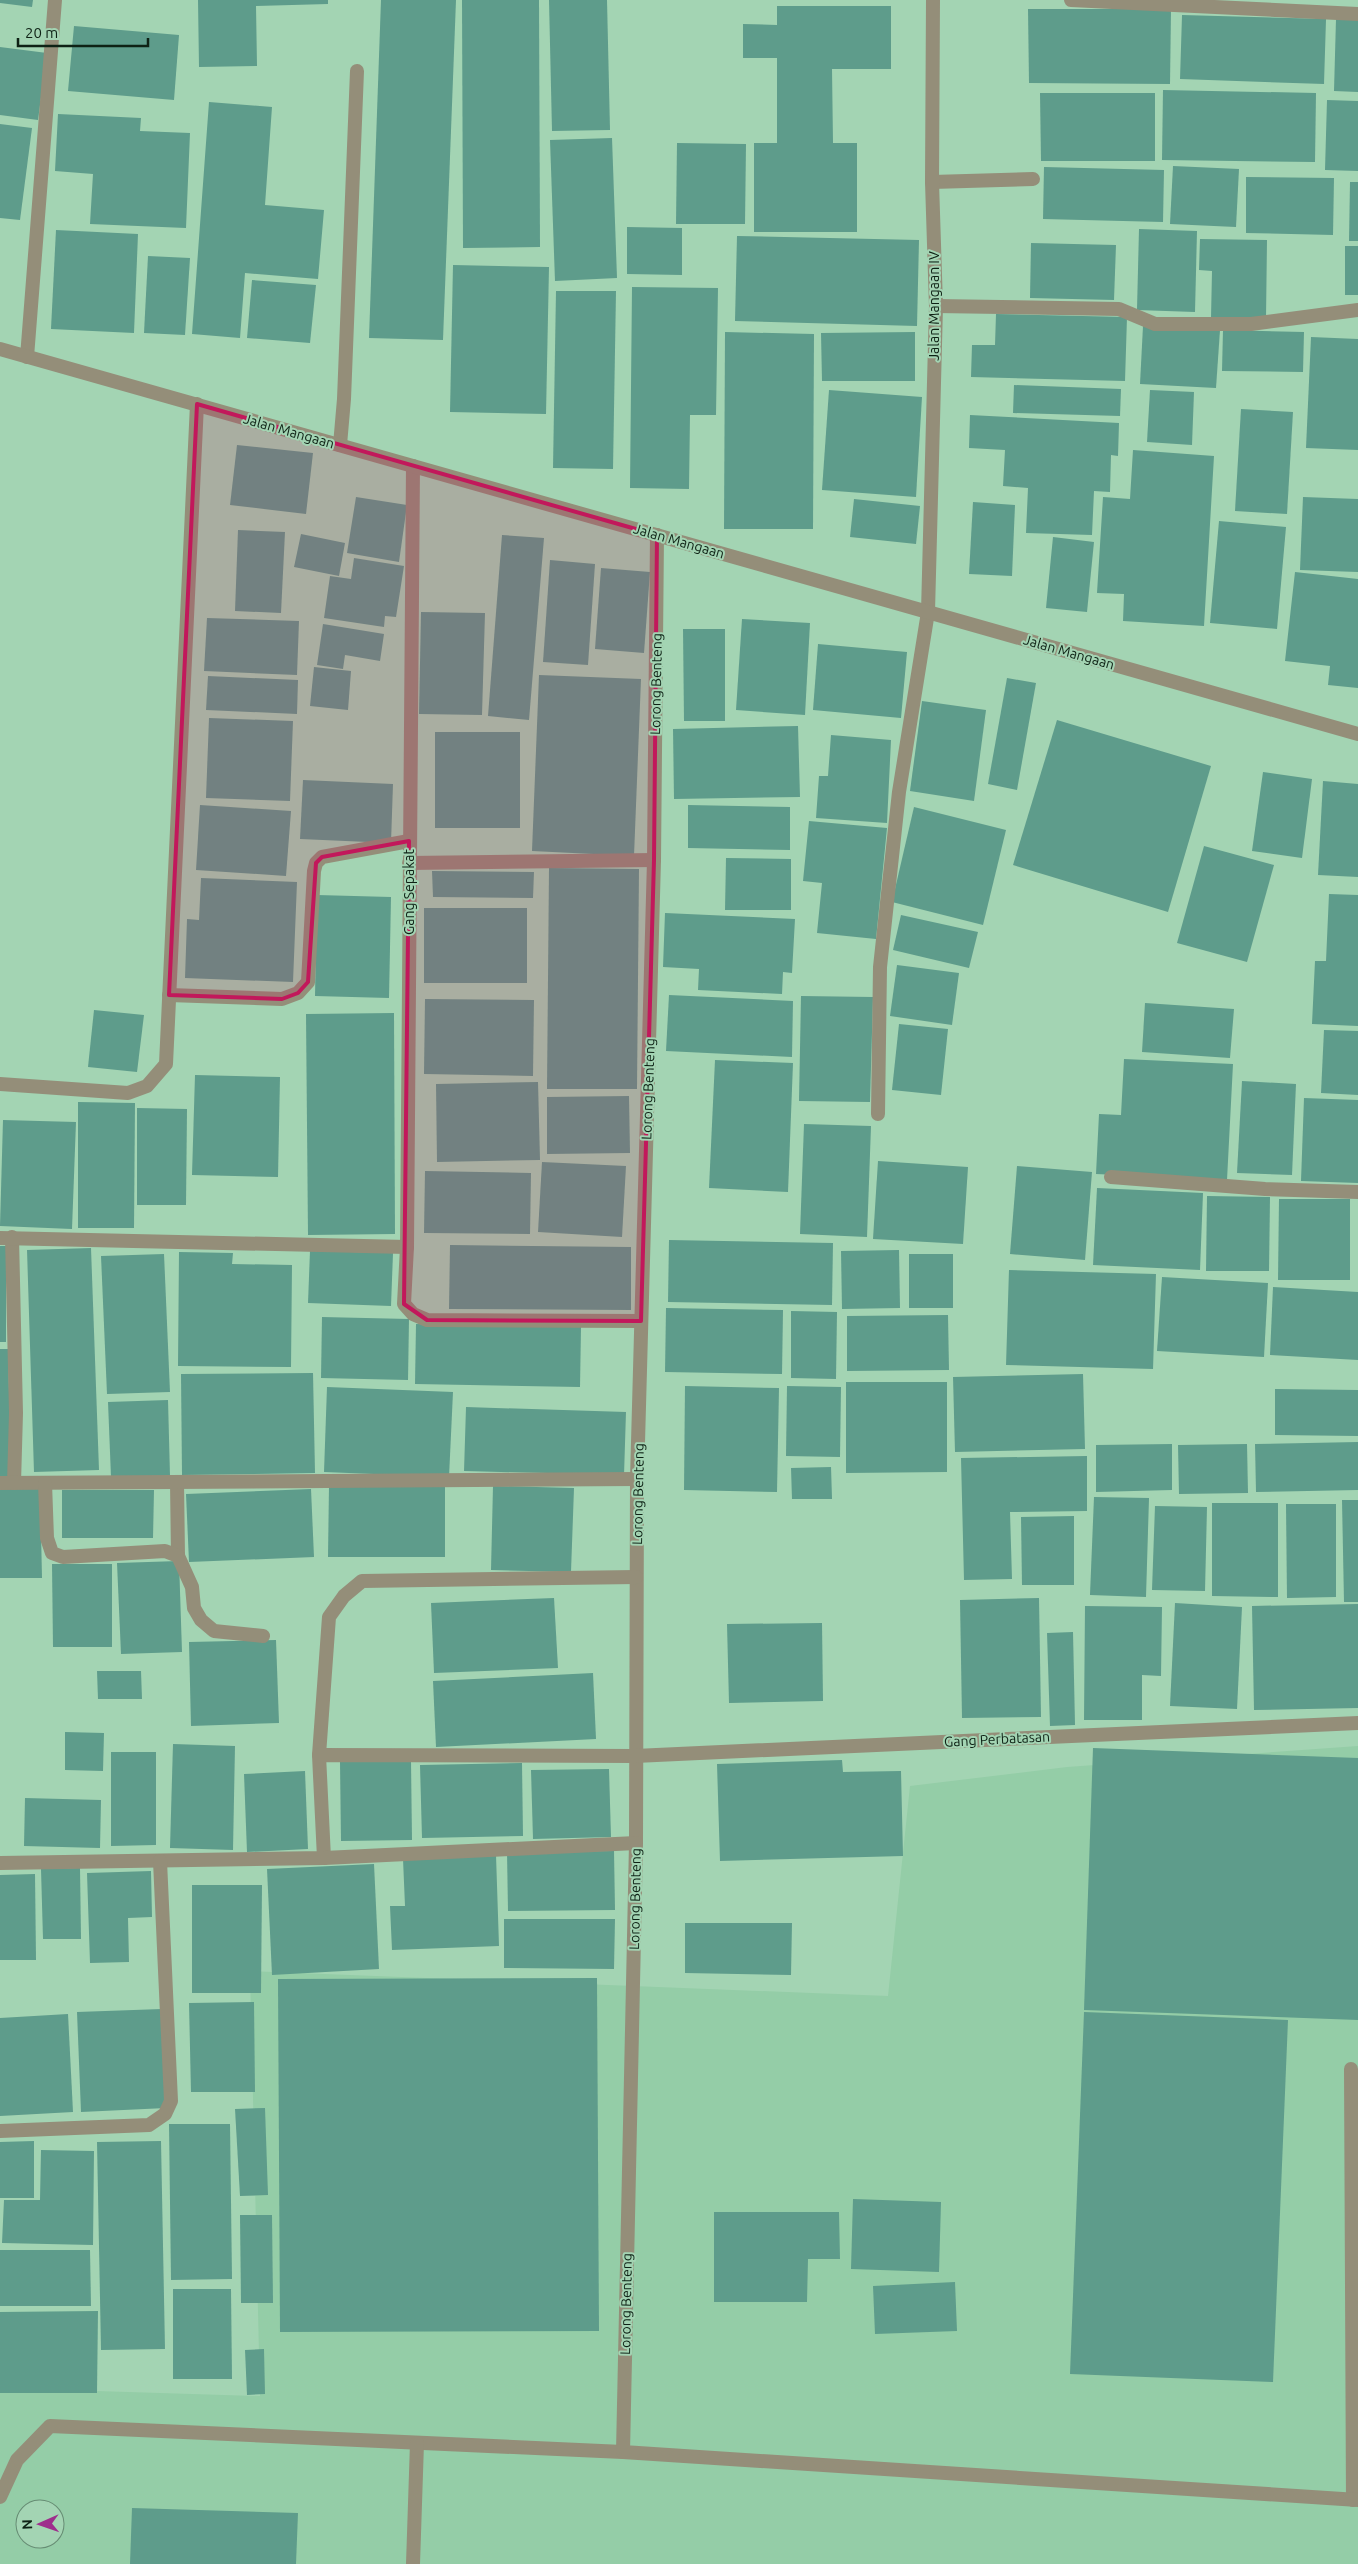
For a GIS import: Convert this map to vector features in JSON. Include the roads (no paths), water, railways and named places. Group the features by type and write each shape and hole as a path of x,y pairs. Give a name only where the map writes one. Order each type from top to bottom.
{"street":[{"path":"27,357 55,0"},
{"name":"Jalan Mangaan IV","path":"878,1114 880,967 899,792 928,612 936,306 932,182 933,0"},
{"path":"1071,0 1358,14"},
{"path":"340,445 344,399 357,71"},
{"path":"932,182 1033,178"},
{"path":"936,306 1119,309 1155,324 1251,324 1358,310"},
{"name":"Jalan Mangaan","path":"0,349 1358,734"},
{"path":"0,1084 128,1093 147,1086 166,1064 197,404"},
{"name":"Gang Sepakat","path":"413,466 407,1247 404,1304 413,1314 426,1320 641,1322"},
{"name":"Lorong Benteng","path":"623,2452 636,1843 637,1479 654,860 657,535"},
{"path":"169,995 282,999 298,994 308,982 316,863 322,857 409,841"},
{"path":"409,863 654,860"},
{"path":"1111,1177 1265,1189 1358,1192"},
{"path":"407,1247 6,1237 16,1413 7,1483 637,1479"},
{"path":"177,1482 178,1556 192,1587 194,1608 201,1620 214,1631 263,1636"},
{"path":"45,1483 47,1538 52,1553 63,1556 165,1551 178,1556"},
{"path":"324,1858 319,1755 329,1617 344,1596 362,1581 636,1577"},
{"name":"Gang Perbatasan","path":"319,1755 636,1756 1358,1723"},
{"path":"0,1862 324,1858 636,1843"},
{"path":"0,2130 149,2125 166,2114 171,2101 160,1861"},
{"path":"0,2497 17,2460 50,2426 623,2452 1355,2500 1351,2069"},
{"path":"413,2564 418,2443"}]}
